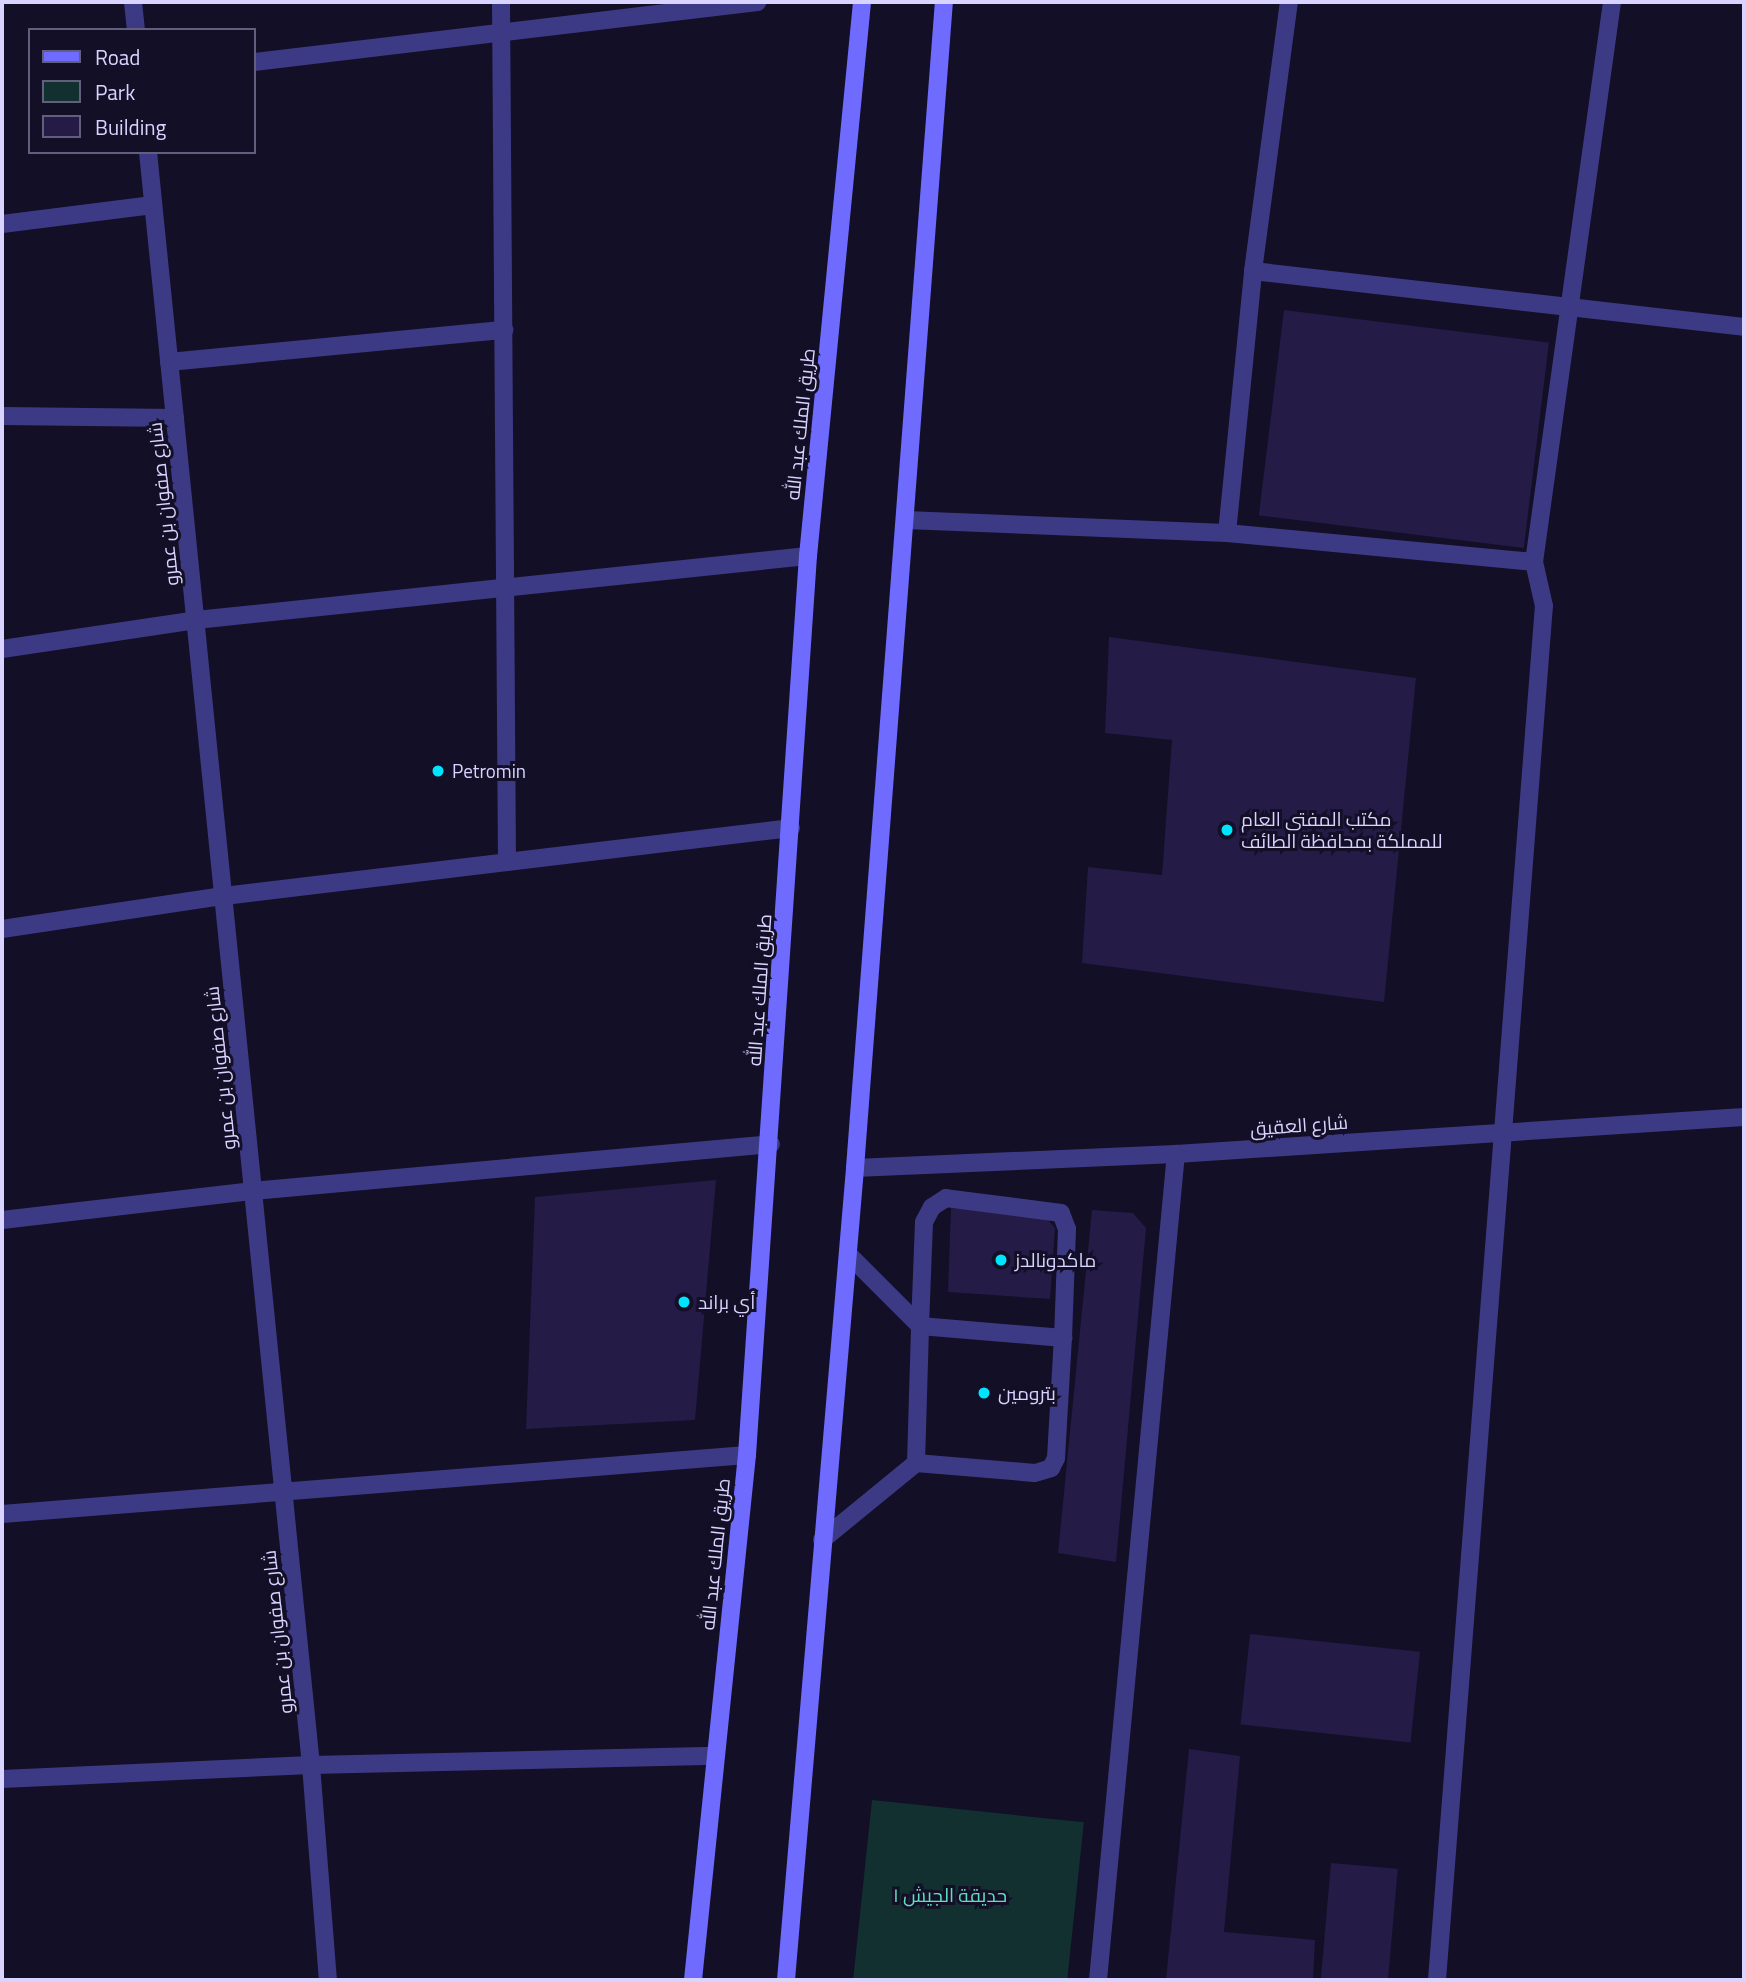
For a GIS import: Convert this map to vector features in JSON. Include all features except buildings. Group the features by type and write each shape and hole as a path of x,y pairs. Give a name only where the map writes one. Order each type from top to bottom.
{"main road":[{"name":"طريق الملك عبد الله","path":"693,1980 747,1455 771,1144 808,556 862,2"},
{"path":"786,1980 855,1168 944,2"}],"street":[{"path":"133,2 136,28"},
{"path":"501,2 507,862"},
{"path":"256,62 757,2"},
{"path":"1227,533 1253,271 1289,2"},
{"path":"1437,1980 1544,606 1534,562 1567,306 1612,2"},
{"name":"شارع صفوان بن عمرو","path":"148,154 284,1490 311,1765 328,1980"},
{"path":"2,224 153,205"},
{"path":"1253,271 1744,327"},
{"path":"169,362 504,330"},
{"path":"2,416 175,418"},
{"path":"906,520 1227,533 1534,562"},
{"path":"2,649 196,620 808,556"},
{"path":"2,929 224,896 791,828"},
{"name":"شارع العقيق","path":"855,1168 1176,1154 1744,1117"},
{"path":"2,1220 253,1191 771,1144"},
{"path":"1098,1980 1176,1154"},
{"path":"822,1541 916,1463 1035,1473 1051,1468 1056,1458 1063,1338 1067,1229 1061,1213 946,1198 932,1207 924,1222 916,1463"},
{"path":"848,1254 920,1326 1063,1338"},
{"path":"2,1514 747,1455"},
{"path":"2,1779 311,1765 716,1756"}],"green space":[{"name":"حديقة الجيش ١","path":"872,1800 1084,1822 1067,1980 853,1980"}],"place":[{"name":"Petromin","path":"438,771"},
{"name":"مكتب المفتي العام للمملكة بمحافظة الطائف","path":"1227,830"},
{"name":"ماكدونالدز","path":"1001,1260"},
{"name":"أي براند","path":"684,1302"},
{"name":"بترومين","path":"984,1393"}]}
